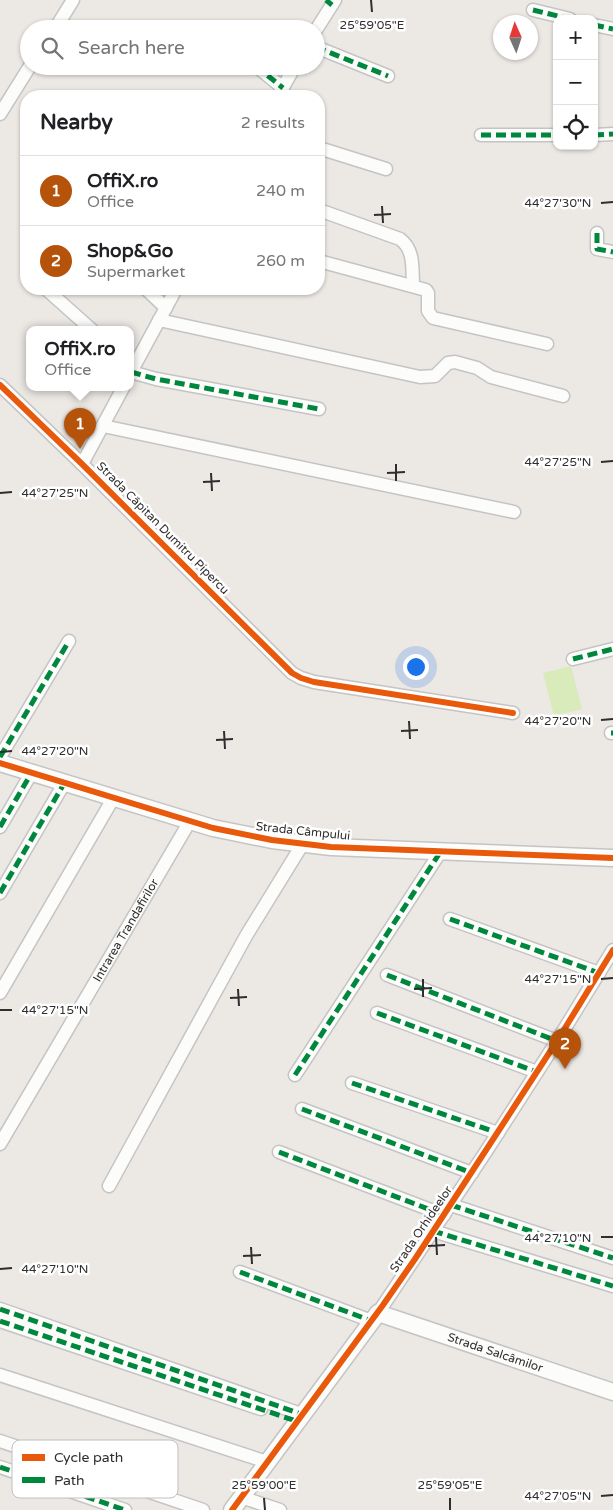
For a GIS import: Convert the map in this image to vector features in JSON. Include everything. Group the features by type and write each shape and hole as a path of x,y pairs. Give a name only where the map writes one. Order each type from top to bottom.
{"street":[{"path":"60,20 73,0"},
{"path":"321,20 331,2"},
{"path":"533,10 554,15"},
{"path":"598,25 613,29"},
{"path":"325,51 388,76"},
{"path":"0,114 24,75"},
{"path":"264,75 278,90"},
{"path":"281,90 290,75"},
{"path":"598,135 613,134"},
{"path":"481,135 553,135"},
{"path":"325,150 386,169"},
{"path":"325,212 400,239 406,244 410,250 412,262 413,286"},
{"path":"597,233 597,249 613,252"},
{"path":"325,263 423,289 428,293 428,311 433,318 547,344"},
{"path":"53,295 88,326"},
{"path":"152,295 166,308"},
{"path":"134,365 173,295"},
{"path":"159,320 420,377 435,376 448,363 454,362 477,368 491,377 563,396"},
{"path":"134,371 147,377 319,409"},
{"name":"Strada Căpitan Dumitru Pipercu","path":"0,385 292,673 307,680 513,713"},
{"path":"82,464 121,391"},
{"path":"103,426 514,512"},
{"path":"0,757 69,641"},
{"path":"573,660 613,649"},
{"name":"Strada Câmpului","path":"0,763 190,821 251,837 302,845 613,858"},
{"path":"0,827 32,772"},
{"path":"0,893 65,782"},
{"path":"0,993 114,797"},
{"name":"Intrarea Trandafirilor","path":"0,1144 190,821"},
{"name":"Strada Câmpului","path":"109,1186 246,936 302,845"},
{"path":"294,1075 441,851"},
{"path":"450,919 599,973"},
{"name":"Strada Orhideelor","path":"236,1504 375,1317 448,1210 613,950"},
{"path":"387,975 557,1041"},
{"path":"377,1013 537,1072"},
{"path":"352,1083 498,1133"},
{"path":"302,1109 472,1173"},
{"path":"279,1152 448,1210 613,1258"},
{"path":"433,1231 613,1286"},
{"path":"240,1272 375,1317"},
{"path":"0,1309 299,1417"},
{"name":"Strada Salcâmilor","path":"375,1317 613,1392"},
{"path":"0,1322 299,1417"},
{"path":"0,1375 267,1462"},
{"path":"0,1441 12,1445"},
{"path":"0,1467 12,1471"},
{"path":"90,1498 125,1510"},
{"path":"168,1498 203,1510"},
{"path":"236,1504 280,1510"}],"green space":[{"path":"571,666 582,709 554,716 543,673"}],"marked path":[{"path":"326,0 332,5"},
{"path":"533,10 554,15"},
{"path":"598,26 613,29"},
{"path":"325,51 388,76"},
{"path":"267,75 283,88"},
{"path":"598,135 613,134"},
{"path":"481,135 553,135"},
{"path":"597,233 597,249 613,252"},
{"path":"134,373 156,379 319,409"},
{"path":"0,757 69,641"},
{"path":"573,659 613,649"},
{"path":"0,827 32,772"},
{"path":"0,893 65,782"},
{"path":"295,1075 441,851"},
{"path":"450,919 599,973"},
{"path":"387,975 557,1041"},
{"path":"377,1013 537,1072"},
{"path":"352,1083 498,1133"},
{"path":"302,1109 472,1173"},
{"path":"279,1152 444,1215"},
{"path":"451,1205 613,1258"},
{"path":"433,1231 613,1286"},
{"path":"240,1272 372,1321"},
{"path":"0,1309 301,1414"},
{"path":"0,1321 296,1421"},
{"path":"0,1467 12,1471"},
{"path":"90,1498 125,1510"}],"cycle path":[{"path":"0,385 292,673 314,682 513,713"},
{"path":"0,763 213,828 272,840 331,847 613,858"},
{"path":"232,1510 415,1259 557,1041 613,950"}],"place":[{"name":"OffiX.ro","path":"80,449"},
{"name":"Shop&Go","path":"565,1069"}]}
